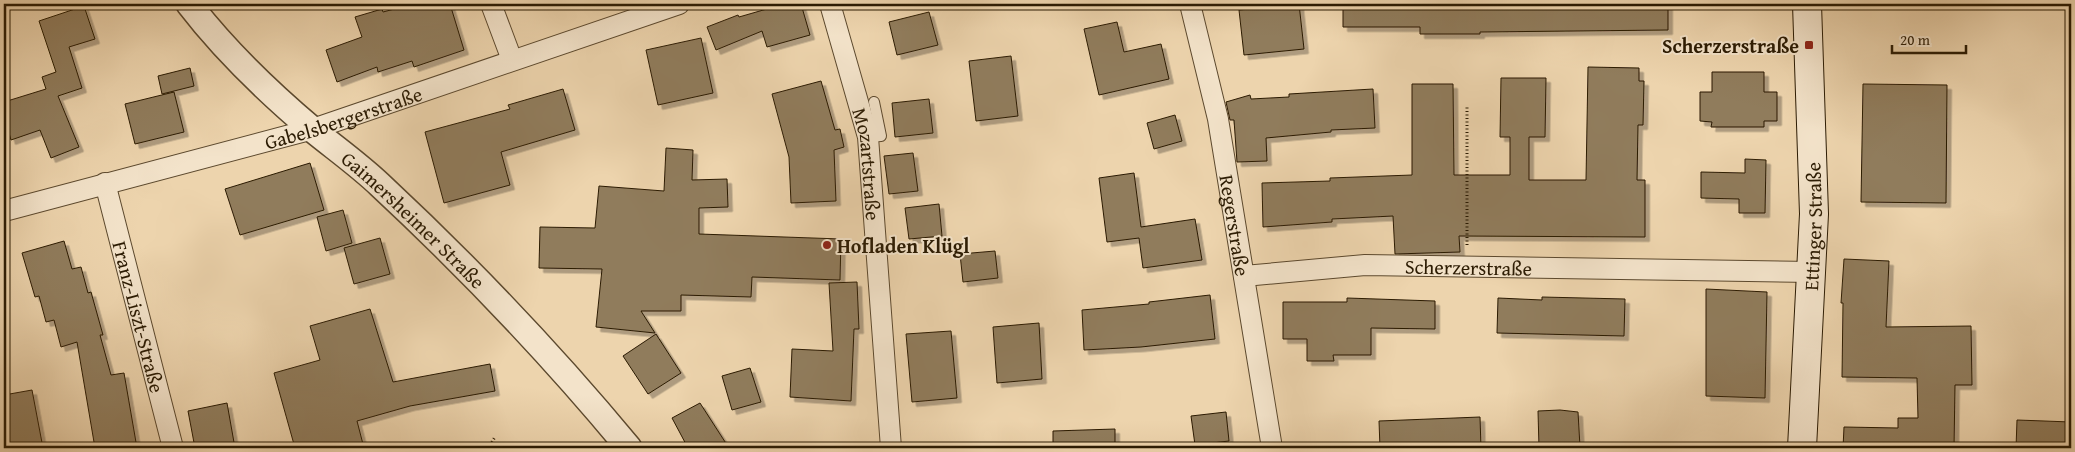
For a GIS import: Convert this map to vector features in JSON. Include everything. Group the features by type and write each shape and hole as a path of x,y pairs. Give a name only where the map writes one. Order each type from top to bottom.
{"main road":[{"name":"Ettinger Straße","path":"1802,448 1812,272 1813,157 1807,4"}],"street":[{"name":"Gaimersheimer Straße","path":"189,4 256,79 379,184 521,324 629,448"},
{"path":"491,4 512,60"},
{"name":"Gabelsbergerstraße","path":"4,211 313,129 678,4"},
{"name":"Mozartstraße","path":"830,4 868,137 891,448"},
{"name":"Regerstraße","path":"1190,4 1218,120 1272,448"},
{"name":"Franz-Liszt-Straße","path":"104,183 173,448"},
{"name":"Scherzerstraße","path":"1244,276 1365,264 1812,272"}],"lane":[{"path":"868,137 881,136 874,102"}],"path":[{"path":"1466,266 1467,105"},
{"path":"488,448 495,436"}],"building":[{"path":"413,4 450,4 464,50 414,67 412,61 378,72 377,67 337,82 326,50 362,37 355,17 382,9 383,12"},
{"path":"784,4 801,4 810,35 767,47 762,31 716,50 707,27 738,15 739,17"},
{"path":"1299,4 1304,49 1244,55 1239,10"},
{"path":"1343,4 1668,4 1668,30 1420,34 1420,27 1343,27"},
{"path":"84,6 95,39 69,47 82,88 58,96 79,147 51,158 40,130 11,140 4,116 4,102 46,89 42,77 56,72 39,21"},
{"path":"929,12 938,45 897,55 889,22"},
{"path":"1117,22 1124,52 1161,44 1169,79 1099,95 1084,29"},
{"path":"701,38 713,93 658,105 646,50"},
{"path":"1011,56 1018,116 976,121 969,61"},
{"path":"1588,67 1639,68 1639,81 1644,81 1643,125 1638,125 1637,180 1645,180 1645,237 1459,236 1460,252 1395,254 1393,216 1332,219 1332,222 1263,227 1262,183 1330,181 1330,178 1412,175 1412,84 1453,84 1454,175 1510,175 1510,137 1500,137 1501,78 1546,78 1545,137 1529,137 1529,180 1586,180"},
{"path":"190,68 194,86 162,94 158,76"},
{"path":"1712,72 1764,72 1764,92 1777,92 1777,121 1764,121 1764,127 1711,127 1712,122 1700,121 1700,92 1712,92"},
{"path":"821,81 835,130 840,129 844,147 834,150 836,201 791,203 789,157 772,94"},
{"path":"1863,84 1947,85 1946,203 1861,202"},
{"path":"563,89 575,130 501,152 510,185 444,203 425,132 510,109 508,105"},
{"path":"1373,89 1375,128 1331,130 1331,132 1266,138 1267,161 1237,162 1234,120 1230,120 1226,102 1250,95 1251,99 1289,97 1289,94"},
{"path":"174,92 184,132 135,144 125,104"},
{"path":"929,99 933,133 895,137 892,103"},
{"path":"1175,115 1182,141 1154,149 1147,123"},
{"path":"666,148 693,150 692,180 727,179 728,207 699,208 699,234 841,239 840,280 752,277 751,297 681,295 681,311 641,311 655,333 596,327 602,269 539,268 540,227 595,228 599,186 664,191"},
{"path":"913,153 918,191 889,194 884,156"},
{"path":"1745,159 1766,160 1765,213 1739,213 1739,199 1701,198 1701,172 1745,173"},
{"path":"310,163 324,210 240,235 225,189"},
{"path":"1134,173 1141,227 1195,219 1202,260 1143,268 1139,238 1107,242 1099,178"},
{"path":"939,204 942,236 909,239 905,208"},
{"path":"343,210 352,243 326,251 317,217"},
{"path":"380,238 390,274 354,284 344,248"},
{"path":"64,241 72,269 81,267 88,293 91,292 103,335 100,335 111,375 124,373 137,448 95,448 77,342 61,347 54,320 46,322 39,296 35,297 22,253"},
{"path":"995,251 998,278 963,282 960,254"},
{"path":"1844,259 1889,261 1886,327 1971,326 1972,385 1955,385 1954,448 1843,448 1844,427 1898,428 1898,418 1918,418 1917,378 1842,377 1843,303 1841,303"},
{"path":"857,282 859,329 854,329 851,401 790,397 792,349 833,351 829,283"},
{"path":"1706,289 1767,292 1765,398 1706,396"},
{"path":"1210,295 1215,339 1141,347 1084,350 1082,310 1149,304 1149,302"},
{"path":"1542,297 1625,299 1624,336 1497,333 1498,298 1542,300"},
{"path":"1347,298 1435,301 1435,329 1371,328 1371,355 1333,355 1334,361 1307,361 1307,339 1283,339 1283,302 1347,302"},
{"path":"370,309 393,382 490,364 495,391 410,406 357,421 364,448 295,448 274,373 320,360 310,326"},
{"path":"1039,323 1042,379 997,383 993,327"},
{"path":"951,331 957,398 912,402 906,334"},
{"path":"656,334 681,373 648,394 623,356"},
{"path":"750,368 761,402 732,410 722,376"},
{"path":"32,390 43,448 4,448 4,395"},
{"path":"227,403 235,448 195,448 188,411"},
{"path":"700,403 729,448 688,448 672,418"},
{"path":"1560,410 1578,412 1580,447 1539,448 1538,411"},
{"path":"1226,412 1229,441 1195,445 1191,416"},
{"path":"1480,417 1481,448 1380,448 1379,421"},
{"path":"2017,420 2071,422 2071,448 2016,448"},
{"path":"1115,429 1115,448 1053,448 1053,431"}],"place":[{"name":"Scherzerstraße","path":"1809,45"},
{"name":"Hofladen Klügl","path":"827,245"}]}
